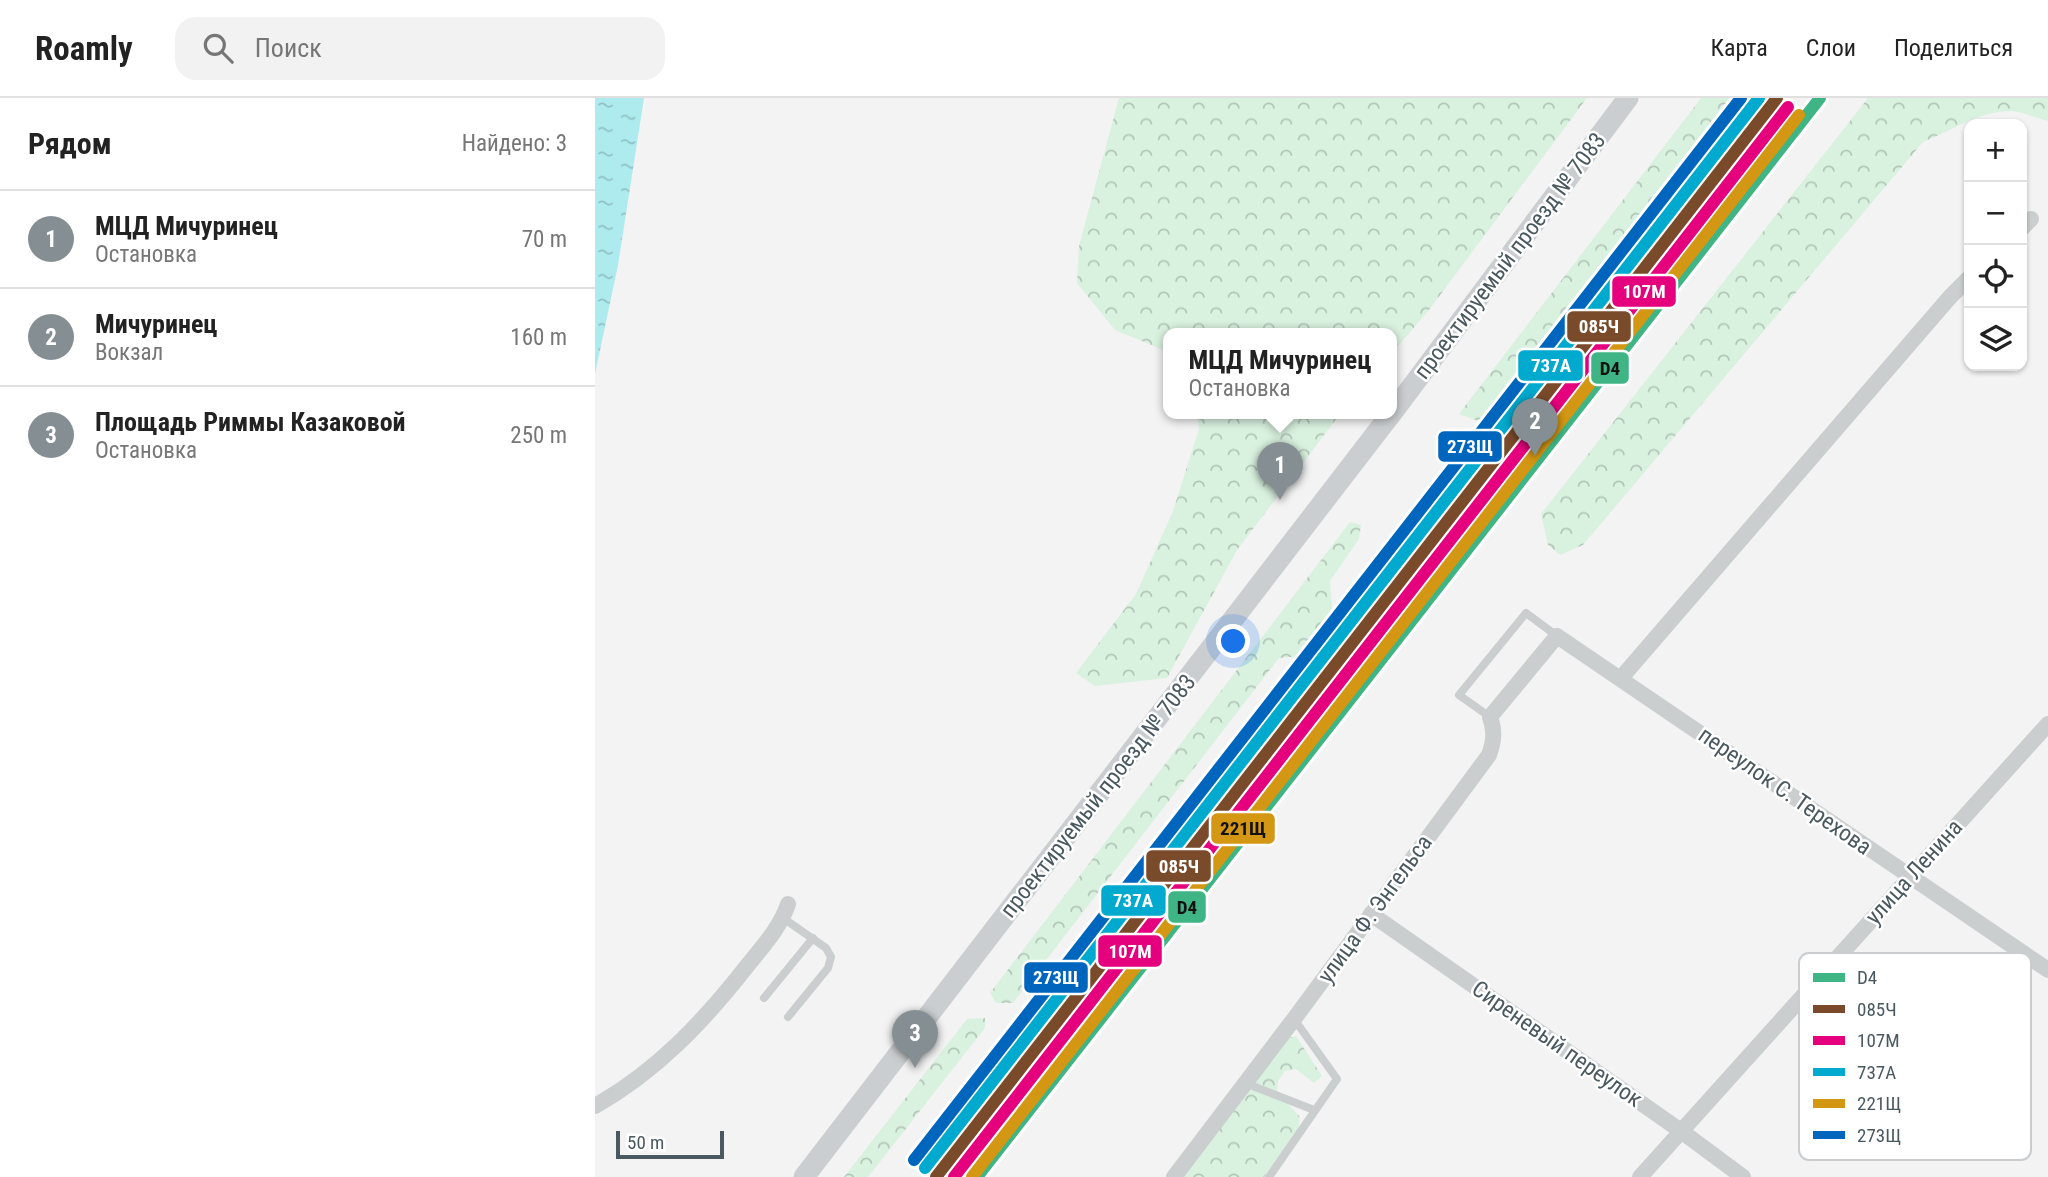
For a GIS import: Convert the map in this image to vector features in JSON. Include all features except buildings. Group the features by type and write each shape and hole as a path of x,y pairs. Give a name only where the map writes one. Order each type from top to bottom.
{"main road":[{"name":"проектируемый проезд № 7083","path":"1397,407 1628,98"},
{"name":"проектируемый проезд № 7083","path":"804,1177 1388,419"}],"street":[{"path":"1622,678 1964,283"},
{"path":"1490,717 1557,636"},
{"name":"переулок С. Терехова","path":"1557,636 2023,953"},
{"name":"улица Ф. Энгельса","path":"1174,1177 1489,755 1494,742 1494,728 1490,717"},
{"name":"улица Ленина","path":"1841,953 2048,724"},
{"path":"595,1106 658,1062 698,1026 720,1001 786,911"},
{"name":"Сиреневый переулок","path":"1371,914 1743,1177"},
{"name":"переулок С. Терехова","path":"2031,959 2048,970"},
{"name":"улица Ленина","path":"1640,1177 1799,1000"}],"lane":[{"path":"1490,717 1459,695 1526,613 1557,636"},
{"path":"786,911 829,952 831,962 788,1017"},
{"path":"764,998 813,938"},
{"path":"1269,1177 1337,1079 1294,1019"},
{"path":"1245,1083 1314,1110"}],"green space":[{"path":"1119,98 1587,98 1429,310 1397,347 1397,328 1163,328 1163,350 1115,330 1077,283 1079,246"},
{"path":"1701,98 1744,98 1533,381 1511,384 1498,412 1481,422 1459,414"},
{"path":"1868,98 2048,98 2048,121 2011,111 1999,112 1964,119 1964,123 1923,142 1583,545 1560,555 1548,545 1541,514"},
{"path":"1198,419 1336,419 1237,550 1167,678 1095,686 1076,673 1136,594 1173,511 1199,429"},
{"path":"1350,522 1361,525 1359,539 1330,581 1333,624 1320,642 1302,656 1279,658 1013,1003 996,1003 990,993"},
{"path":"985,1018 985,1028 868,1177 844,1177 967,1019"},
{"path":"1296,1036 1322,1076 1314,1083 1296,1069 1285,1071 1278,1081 1277,1092 1300,1117 1298,1129 1264,1177 1184,1177 1288,1038"}],"water":[{"path":"595,98 644,98 618,265 595,374"}],"transit line":[{"name":"273Щ","path":"914,1160 1741,98"},
{"name":"737А","path":"925,1168 1759,98"},
{"name":"085Ч","path":"936,1177 1777,98"},
{"name":"D4","path":"977,1177 1820,98"},
{"name":"107М","path":"954,1177 1788,107"},
{"name":"221Щ","path":"972,1177 1799,115"}],"place":[{"name":"Мичуринец","path":"1535,456"},
{"name":"МЦД Мичуринец","path":"1280,500"},
{"name":"Площадь Риммы Казаковой","path":"915,1068"}]}
